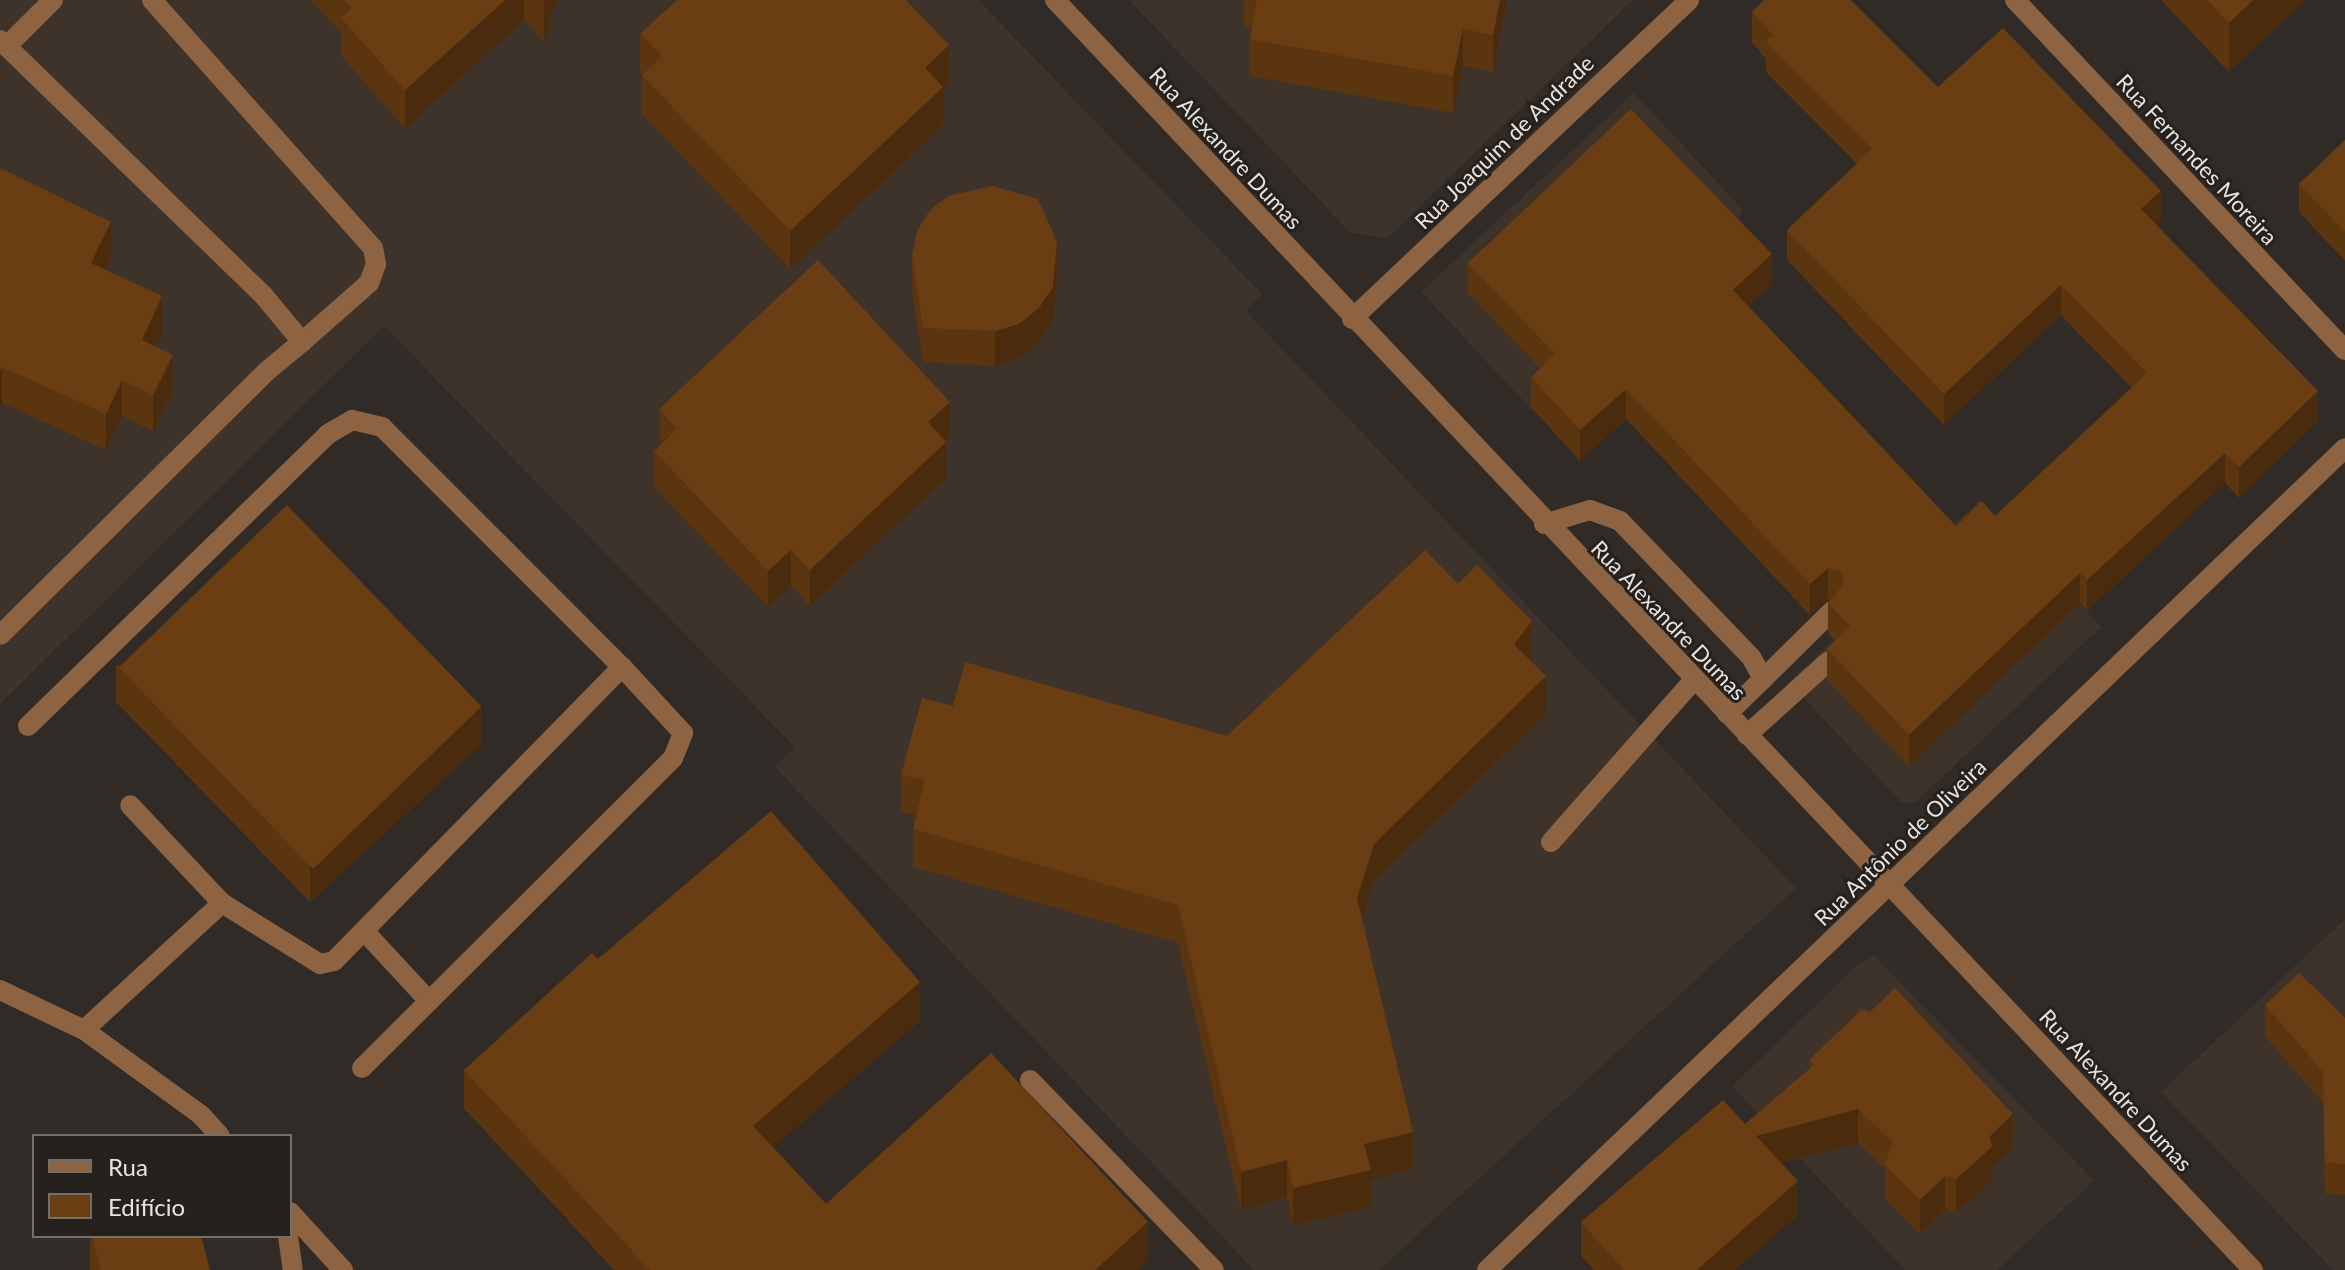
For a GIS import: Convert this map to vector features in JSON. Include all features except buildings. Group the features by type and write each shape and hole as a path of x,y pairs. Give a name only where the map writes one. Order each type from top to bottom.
{"street":[{"path":"53,0 4,43 264,296 302,342"},
{"path":"0,635 267,371 369,283 376,264 373,248 152,0"},
{"name":"Rua Alexandre Dumas","path":"1055,0 1544,524 2253,1270"},
{"name":"Rua Joaquim de Andrade","path":"1352,319 1689,0"},
{"name":"Rua Fernandes Moreira","path":"2015,0 2345,350"},
{"path":"28,726 328,434 352,420 382,427 622,667 683,733 673,758 362,1068"},
{"name":"Rua Antônio de Oliveira","path":"1487,1270 2345,448"},
{"path":"1544,524 1590,510 1620,521 1751,657 1763,679"},
{"path":"1727,714 1832,611"},
{"path":"1747,735 1829,661"},
{"path":"130,805 222,903 320,964 334,961 366,933 622,667"},
{"path":"1551,842 1693,681"},
{"path":"84,1030 222,903"},
{"path":"366,933 429,1001"},
{"path":"0,990 84,1030 201,1115 218,1134"},
{"path":"1030,1080 1214,1270"},
{"path":"292,1214 343,1270"},
{"path":"288,1238 293,1270"}],"shaded area":[{"path":"0,0 978,0 1262,294 1246,311 1796,888 1379,1270 1254,1270 775,767 795,747 384,326 0,704"},
{"path":"1129,0 1633,0 1387,238 1351,233"},
{"path":"1634,93 1744,211 1531,409 1421,291"},
{"path":"1980,500 2101,627 1916,802 1901,802 1789,682"},
{"path":"2345,919 2345,1270 2333,1270 2161,1092"},
{"path":"1875,956 2094,1181 1997,1270 1905,1270 1732,1086 1859,964"}]}
